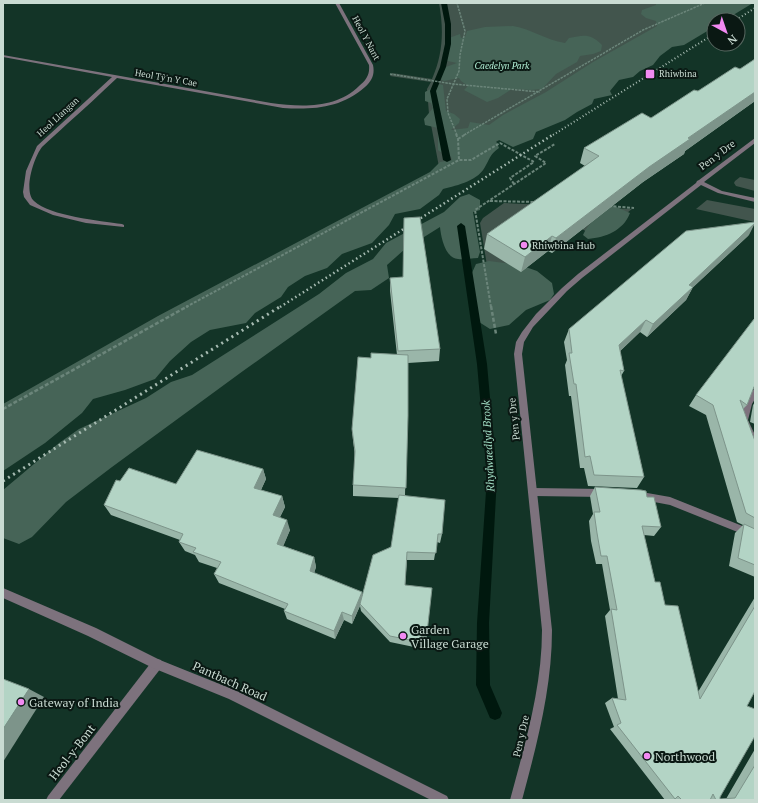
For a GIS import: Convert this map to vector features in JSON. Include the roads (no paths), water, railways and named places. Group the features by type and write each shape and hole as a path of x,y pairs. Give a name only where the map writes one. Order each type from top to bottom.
{"street":[{"name":"Heol Y Nant","path":"326,105 352,95 363,87 370,79 373,71 337,3"},
{"name":"Heol Tŷ'n Y Cae","path":"3,56 271,105 288,107 326,105"},
{"name":"Heol Llangan","path":"115,77 39,147 33,157 25,190 27,198 49,212 98,223 122,226"},
{"name":"Pen y Dre","path":"516,800 531,744 546,663 547,630 534,492 518,354 520,343 527,330 566,288 699,182 755,140"},
{"path":"699,182 720,192 755,200"},
{"path":"755,392 748,403 744,420 755,444"},
{"path":"534,492 615,493"},
{"path":"629,494 648,496 670,502 755,535"},
{"name":"Pantbach Road","path":"3,592 92,632 157,664 232,695 443,800"},
{"name":"Heol-y-Bont","path":"52,800 157,664"}],"waterway":[{"name":"Rhydwaedlyd Brook","path":"444,3 448,24 448,44 443,67 433,91 447,160"},
{"name":"Rhydwaedlyd Brook","path":"461,226 482,364 492,477 483,623 483,685 495,713"}],"railway":[{"path":"746,14 755,8"},
{"path":"553,135 706,39"},
{"path":"280,307 554,134"},
{"path":"3,481 281,306"}],"place":[{"name":"Rhiwbina","path":"650,74"},
{"name":"Rhiwbina Hub","path":"524,245"},
{"name":"Garden Village Garage","path":"403,636"},
{"name":"Gateway of India","path":"21,702"},
{"name":"Northwood","path":"647,756"}],"park label":[{"name":"Caedelyn Park","path":"502,66"}]}
